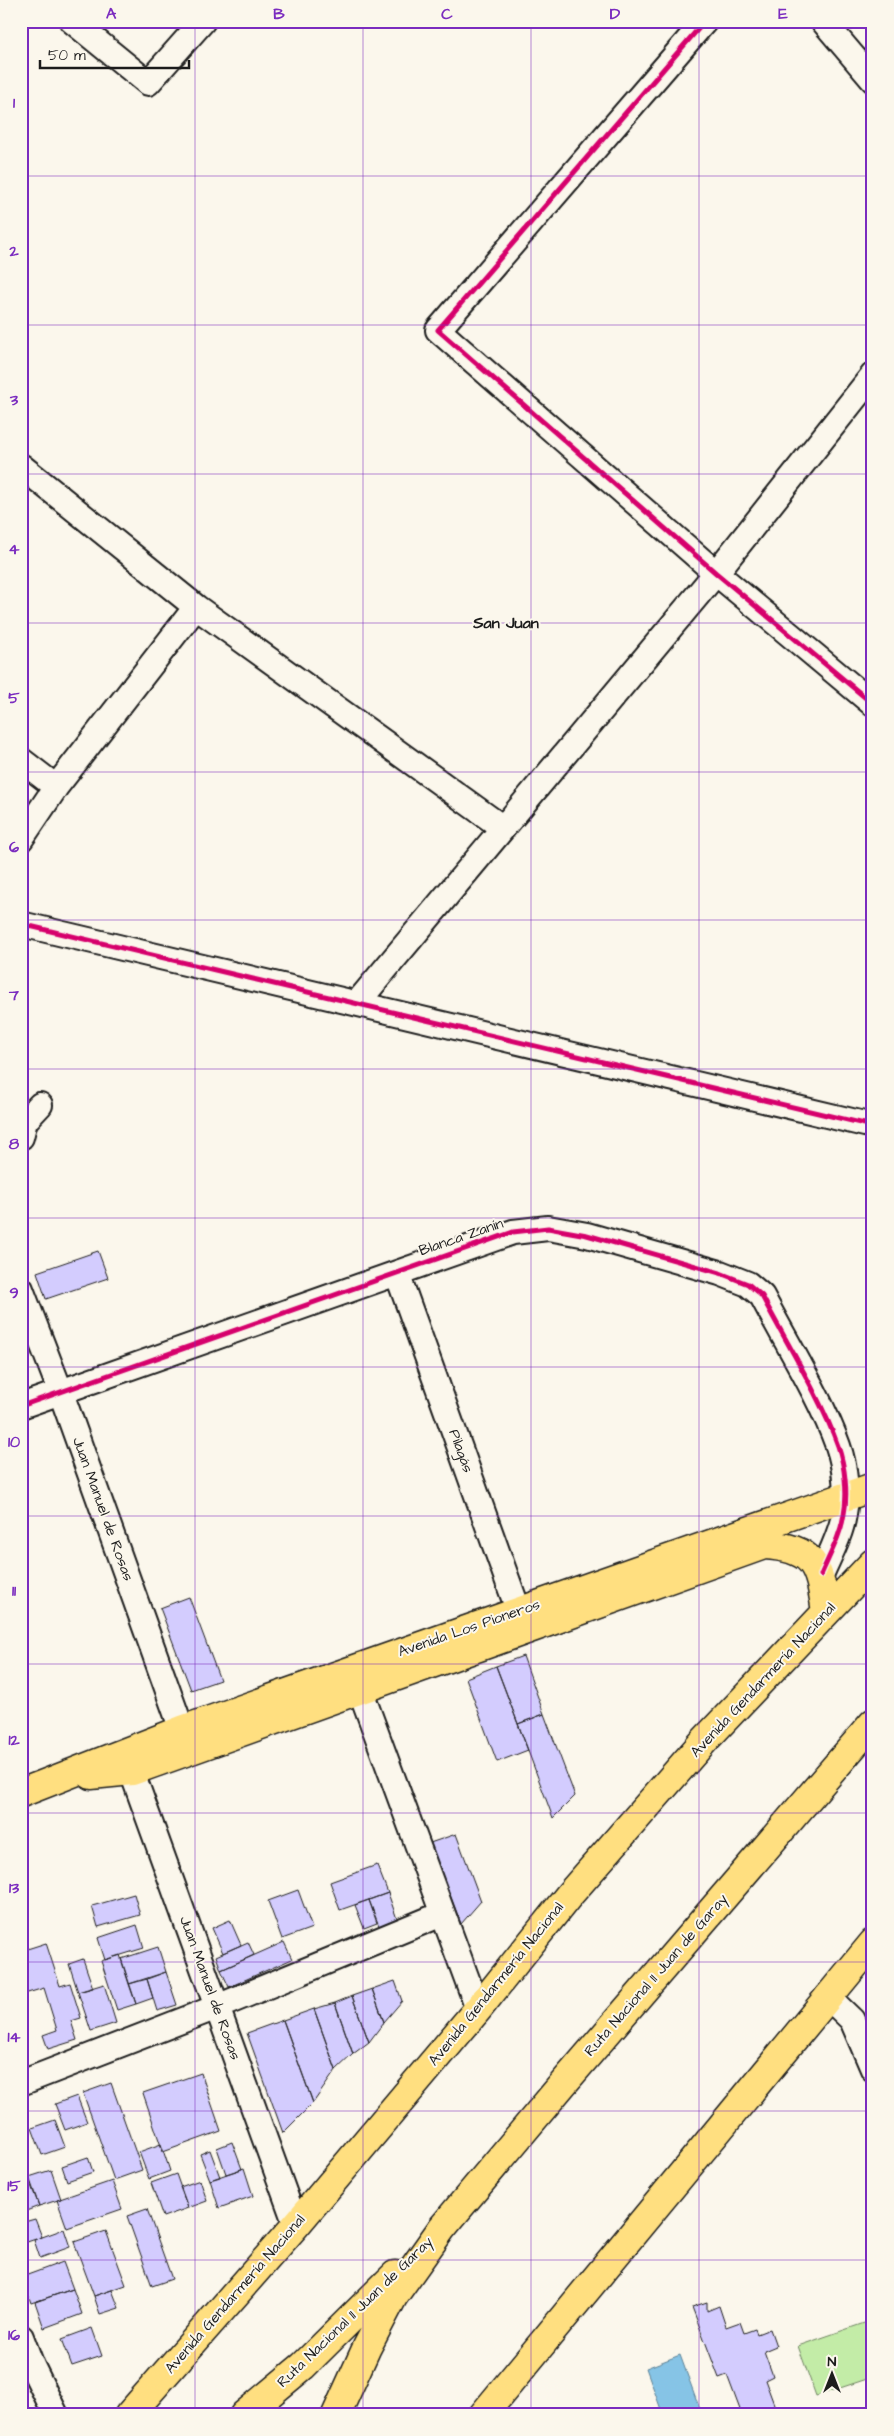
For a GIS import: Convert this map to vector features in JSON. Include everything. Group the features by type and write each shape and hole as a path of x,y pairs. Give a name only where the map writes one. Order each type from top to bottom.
{"main road":[{"name":"Avenida Los Pioneros","path":"21,1794 67,1777 128,1761 522,1620 873,1486"},
{"name":"Avenida Los Pioneros","path":"522,1620 764,1545 786,1546 805,1555 820,1575 826,1612"},
{"name":"Avenida Gendarmería Nacional","path":"129,2415 296,2224 478,2009 589,1872 704,1741 873,1563"},
{"name":"Avenida Los Pioneros","path":"128,1761 182,1730 356,1679"},
{"name":"Ruta Nacional 11 Juan de Garay","path":"336,2415 367,2347 393,2297 442,2228 562,2085 873,1723"},
{"path":"483,2415 827,1996 873,1944"},
{"name":"Ruta Nacional 11 Juan de Garay","path":"244,2415 303,2366 442,2228"}],"street":[{"path":"72,21 148,83 203,21"},
{"path":"705,21 438,330 716,573 873,704"},
{"path":"823,21 873,80"},
{"path":"357,1002 716,573 873,375"},
{"path":"21,466 196,607 503,828"},
{"path":"21,839 56,787 196,607"},
{"path":"21,760 56,787"},
{"path":"21,924 357,1002 873,1126"},
{"path":"21,1136 25,1121 40,1105"},
{"name":"Blanca Zanín","path":"21,1406 513,1232 548,1228 616,1243 720,1273 748,1284 762,1296 838,1446 845,1496 842,1525 820,1575"},
{"name":"Pilagás","path":"397,1273 522,1620"},
{"name":"Juan Manuel de Rosas","path":"21,1289 61,1393 182,1730"},
{"path":"356,1679 478,2009"},
{"name":"Juan Manuel de Rosas","path":"128,1761 296,2224"},
{"path":"21,2083 217,2007 442,1914"},
{"path":"827,1996 852,2020 873,2069"},
{"path":"21,2337 27,2368 56,2415"}],"green space":[{"path":"873,2320 873,2377 816,2396 798,2346"}],"water":[{"path":"680,2355 702,2415 663,2415 646,2368"}],"building":[{"path":"98,1251 108,1278 46,1299 37,1272"},
{"path":"189,1597 220,1680 191,1690 160,1608"},
{"path":"523,1656 544,1714 518,1724 496,1666"},
{"path":"496,1666 528,1750 497,1762 466,1678"},
{"path":"544,1714 575,1796 553,1818 518,1724"},
{"path":"456,1834 481,1901 461,1924 430,1843"},
{"path":"377,1865 388,1893 340,1910 330,1882"},
{"path":"298,1890 312,1928 282,1939 268,1901"},
{"path":"388,1893 397,1919 379,1926 369,1900"},
{"path":"134,1894 140,1915 98,1927 92,1906"},
{"path":"369,1900 377,1923 364,1928 355,1905"},
{"path":"230,1920 241,1945 223,1953 212,1928"},
{"path":"137,1925 144,1948 105,1960 98,1938"},
{"path":"248,1942 254,1955 221,1970 216,1956"},
{"path":"284,1942 292,1959 229,1987 221,1970"},
{"path":"46,1943 60,1986 70,1983 81,2018 71,2021 77,2040 48,2049 43,2035 57,2030 44,1988 21,1995 21,1951"},
{"path":"158,1947 166,1972 129,1984 121,1959"},
{"path":"120,1955 136,2004 117,2010 101,1961"},
{"path":"83,1959 93,1988 78,1992 69,1964"},
{"path":"166,1972 177,2005 157,2011 147,1979"},
{"path":"147,1979 153,1998 136,2004 129,1984"},
{"path":"395,1981 402,2001 384,2022 372,1989"},
{"path":"104,1984 116,2023 91,2031 78,1992"},
{"path":"372,1989 384,2022 369,2042 352,1996"},
{"path":"352,1996 369,2042 353,2054 335,2003"},
{"path":"335,2003 353,2054 336,2070 314,2009"},
{"path":"314,2009 336,2070 313,2103 283,2020"},
{"path":"283,2020 313,2103 283,2133 247,2033"},
{"path":"201,2073 221,2131 163,2152 143,2093"},
{"path":"111,2083 142,2170 114,2180 83,2093"},
{"path":"77,2096 87,2122 65,2130 55,2104"},
{"path":"55,2120 65,2147 42,2155 32,2128"},
{"path":"232,2142 242,2169 226,2174 217,2148"},
{"path":"161,2144 170,2171 149,2179 139,2152"},
{"path":"210,2150 220,2177 210,2180 200,2154"},
{"path":"88,2157 93,2172 67,2181 62,2166"},
{"path":"21,2160 39,2206 21,2213"},
{"path":"244,2168 253,2196 219,2208 210,2180"},
{"path":"51,2170 61,2199 39,2206 29,2177"},
{"path":"176,2174 188,2208 163,2217 151,2183"},
{"path":"200,2180 207,2201 188,2208 180,2187"},
{"path":"112,2181 122,2209 67,2228 57,2200"},
{"path":"147,2209 172,2279 152,2286 127,2216"},
{"path":"35,2219 42,2237 21,2244 21,2223"},
{"path":"64,2229 70,2247 40,2258 34,2240"},
{"path":"106,2231 126,2285 94,2296 74,2242"},
{"path":"63,2262 73,2289 31,2303 22,2277"},
{"path":"73,2289 82,2314 44,2328 35,2302"},
{"path":"112,2290 119,2308 100,2314 94,2296"},
{"path":"707,2302 707,2311 719,2306 726,2327 740,2322 744,2333 755,2329 757,2334 770,2329 776,2346 764,2351 773,2376 765,2380 775,2407 755,2415 742,2415 727,2375 719,2378 692,2307"},
{"path":"92,2328 102,2356 72,2366 62,2339"}],"cycle path":[{"path":"705,21 438,330 716,573 873,704"},
{"path":"21,924 873,1126"},
{"path":"21,1406 513,1232 548,1228 587,1235 720,1273 748,1284 762,1296 803,1370 822,1409 838,1446 842,1462 846,1489 844,1514 838,1538 821,1575"}],"district":[{"name":"San Juan","path":"506,623"}]}
